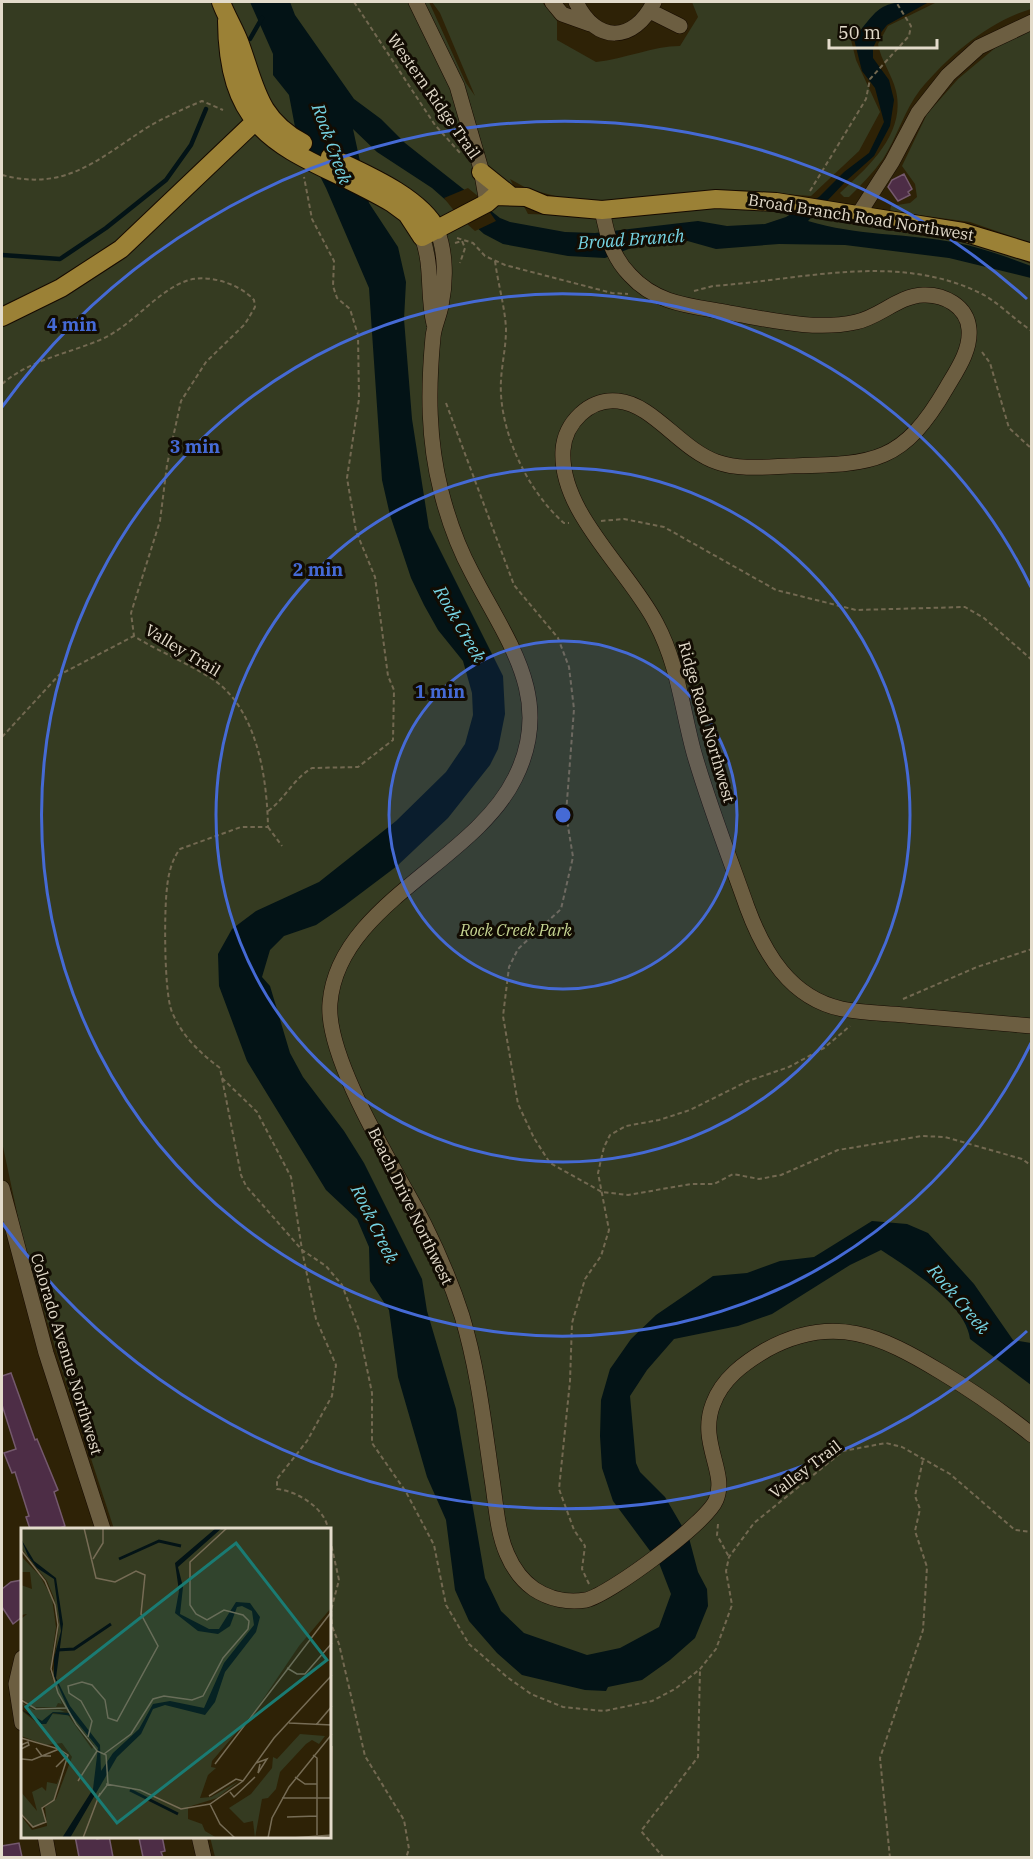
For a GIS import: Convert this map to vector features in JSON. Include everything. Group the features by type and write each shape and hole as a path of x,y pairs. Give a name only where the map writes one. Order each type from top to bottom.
{"main road":[{"name":"Beach Drive Northwest","path":"221,2 228,21 228,48 242,102 292,144 399,201 437,234"},
{"path":"2,317 61,288 121,249 260,117"},
{"path":"482,172 511,196"},
{"name":"Broad Branch Road Northwest","path":"437,234 459,217 485,204 495,196 538,200 545,205"},
{"name":"Broad Branch Road Northwest","path":"485,204 536,209 545,205 602,210 724,199 858,214 972,234 1032,253"}],"street":[{"path":"416,2 457,86 482,172 485,204"},
{"path":"552,2 562,14 590,24 603,32 617,34 640,24 653,5 666,2"},
{"path":"576,2 590,24"},
{"path":"653,5 680,26"},
{"path":"858,214 892,162 918,113 948,75 979,47 1032,22"},
{"path":"602,210 615,256 632,278 667,299 778,321 823,325 853,322 875,316 910,297 936,296 953,303 962,310 968,321 968,340"},
{"name":"Beach Drive Northwest","path":"437,234 428,253 430,307 434,324 429,406 439,484 460,548 522,666 530,704 529,735 519,770 497,807 476,829 386,908 354,943 334,981 330,1019 342,1062 390,1162 428,1232 455,1296 476,1373 500,1530 511,1563 529,1585 555,1599 585,1600 613,1587 712,1519 719,1490 708,1434 710,1413 718,1394 736,1371 759,1354 792,1338 835,1330 855,1332 891,1343 951,1378 1032,1435"},
{"name":"Ridge Road Northwest","path":"968,340 960,363 922,427 901,446 858,462 835,465 731,466 691,450 633,405 610,401 592,406 570,427 563,453 566,480 587,522 643,598 663,635 677,676 691,741 706,793 765,950 792,982 822,1002 842,1009 1032,1026"},
{"name":"Colorado Avenue Northwest","path":"2,1188 46,1353 103,1528"},
{"path":"21,1662 16,1684 21,1716"},
{"path":"45,1838 49,1857"},
{"path":"199,1838 204,1857"}],"path":[{"name":"Western Ridge Trail","path":"354,2 435,124 463,156"},
{"path":"800,206 866,99 870,79 909,36 911,26 896,2"},
{"path":"2,175 32,181 73,172 94,165 170,114 202,101 223,110"},
{"path":"267,812 279,804 290,787 312,768 358,767 393,740 395,705 394,690 388,676 375,577 356,531 347,478 359,399 358,335 350,309 337,298 333,261 312,219 306,182 301,169"},
{"path":"437,234 473,243 495,261 612,293 633,294"},
{"path":"495,261 506,327 506,350 501,381 504,412 518,458 533,489 564,523 624,519 664,527 776,590 856,610 965,607 984,618 1032,660"},
{"path":"691,292 713,286 835,273 883,270 921,274 961,285 984,296 1032,331"},
{"name":"Valley Trail","path":"2,384 15,373 62,352 103,338 187,280 212,279 235,285 254,300 255,307 245,324 206,362 181,401 167,465 160,521 131,613 134,636 218,683 236,703 260,756 268,827"},
{"path":"968,340 990,363 1009,428 1032,449"},
{"path":"443,397 514,585 558,638 569,667 574,709 566,814 573,857 561,909 518,949 509,967 503,1016 504,1034 518,1104 534,1138 550,1163 602,1192 628,1195 692,1184 714,1184 733,1174 759,1179 781,1175 838,1150 922,1136 945,1137 1022,1159 1032,1166"},
{"path":"2,737 58,675 134,636"},
{"path":"282,846 268,827 241,827 180,849 174,856 166,888 166,960 171,1011 195,1049 220,1068 241,1175 246,1186 302,1250"},
{"path":"876,1012 978,967 1032,949"},
{"path":"613,1587 594,1587 585,1580 582,1569 585,1546 574,1530 559,1489 570,1381 572,1323 585,1279 601,1256 609,1230 598,1173 604,1146 610,1135 626,1126 659,1120 690,1110 748,1081 789,1067 824,1048 852,1026"},
{"path":"222,1078 257,1112 291,1177 302,1250 316,1319 336,1365 332,1396 307,1441 277,1479 276,1486 277,1489 289,1490 320,1511 328,1528"},
{"name":"Valley Trail","path":"712,1519 717,1535 729,1557 754,1523 843,1451 886,1443 902,1448 950,1474 1015,1530 1032,1532"},
{"path":"890,1857 880,1758 923,1630 927,1567 915,1531 920,1509 915,1496 923,1460"},
{"path":"332,1548 339,1580 332,1606"},
{"path":"332,1626 339,1644 365,1756 405,1820 409,1849 406,1857"},
{"path":"664,1857 640,1831 698,1757 700,1669"}],"green space":[{"name":"Rock Creek Park","path":"2,2 429,2 466,83 475,96 440,13 432,2 542,2 557,21 557,40 596,62 680,46 698,17 692,2 896,2 851,40 856,60 880,112 859,151 811,196 734,190 605,201 567,199 528,189 510,179 528,214 626,217 674,209 743,206 790,209 993,248 1031,264 1031,1857 215,1857 210,1838 332,1838 332,1528 114,1528 23,1241 2,1142"},
{"path":"937,2 1031,2 1031,9 1000,22 970,41 931,77 914,98 888,151 879,164 849,197 844,197 840,193 873,161 890,135 895,121 898,107 896,91 878,44 888,26"},
{"path":"1031,31 1031,243 970,222 890,211 891,206 910,203 917,197 915,184 902,166 927,114 958,79 1007,38"}],"water":[{"path":"250,2 290,2 295,15 354,99 381,119 405,143 500,218 510,222 565,232 595,233 698,221 727,226 765,224 786,217 819,197 844,172 869,153 884,122 875,88 862,71 854,39 871,17 884,6 901,2 929,2 887,25 879,35 873,48 873,58 889,80 894,100 890,126 874,156 846,181 808,221 863,232 957,243 986,250 1031,266 1031,278 949,258 845,245 779,244 716,249 684,240 647,242 605,258 568,256 503,244 484,234 432,188 377,152 353,129 369,203 398,247 406,282 404,319 412,419 429,528 503,676 505,714 498,749 490,765 448,818 397,866 344,906 316,925 284,936 270,950 262,977 270,986 290,1053 303,1077 344,1131 364,1163 422,1279 427,1311 456,1409 485,1578 501,1611 524,1633 587,1655 620,1648 659,1627 671,1594 659,1563 613,1501 602,1468 601,1400 610,1369 631,1339 656,1315 713,1276 747,1273 780,1261 814,1257 872,1221 907,1224 928,1233 974,1284 1013,1340 1031,1343 1031,1385 970,1339 966,1326 958,1313 935,1288 881,1250 850,1265 772,1314 738,1326 674,1339 647,1370 630,1396 636,1463 640,1472 665,1497 689,1538 698,1572 707,1589 708,1606 695,1638 670,1660 642,1680 608,1687 606,1691 585,1690 522,1675 497,1653 469,1621 455,1590 446,1520 427,1477 398,1377 389,1310 370,1281 369,1247 357,1219 326,1190 247,1061 219,986 218,954 232,929 256,911 319,882 396,821 446,772 465,744 473,715 472,693 463,661 438,630 424,605 411,578 390,515 382,480 369,288 326,188 295,127 289,95 273,75 273,54"}],"pier":[{"path":"468,188 479,197 496,221 475,231 459,217 444,198"}],"building":[{"path":"904,174 912,189 908,192 910,195 898,201 888,187 892,180"},
{"path":"11,1373 35,1440 37,1439 58,1490 54,1492 65,1526 30,1528 26,1517 29,1516 15,1472 12,1473 4,1453 16,1449 2,1405 2,1376"},
{"path":"21,1580 21,1618 13,1624 2,1607 2,1589 11,1582"},
{"path":"75,1838 109,1838 113,1857 79,1857"},
{"path":"139,1838 162,1838 165,1851 161,1852 163,1857 143,1857"},
{"path":"19,1843 22,1857 2,1857 2,1846"}],"waterway":[{"path":"250,39 262,18"},
{"path":"2,255 60,259 106,228 166,180 191,145 206,109"}],"water label":[{"name":"Rock Creek","path":"332,144"},
{"name":"Broad Branch","path":"631,239"},
{"name":"Rock Creek","path":"460,624"},
{"name":"Rock Creek","path":"375,1224"},
{"name":"Rock Creek","path":"959,1299"}]}
